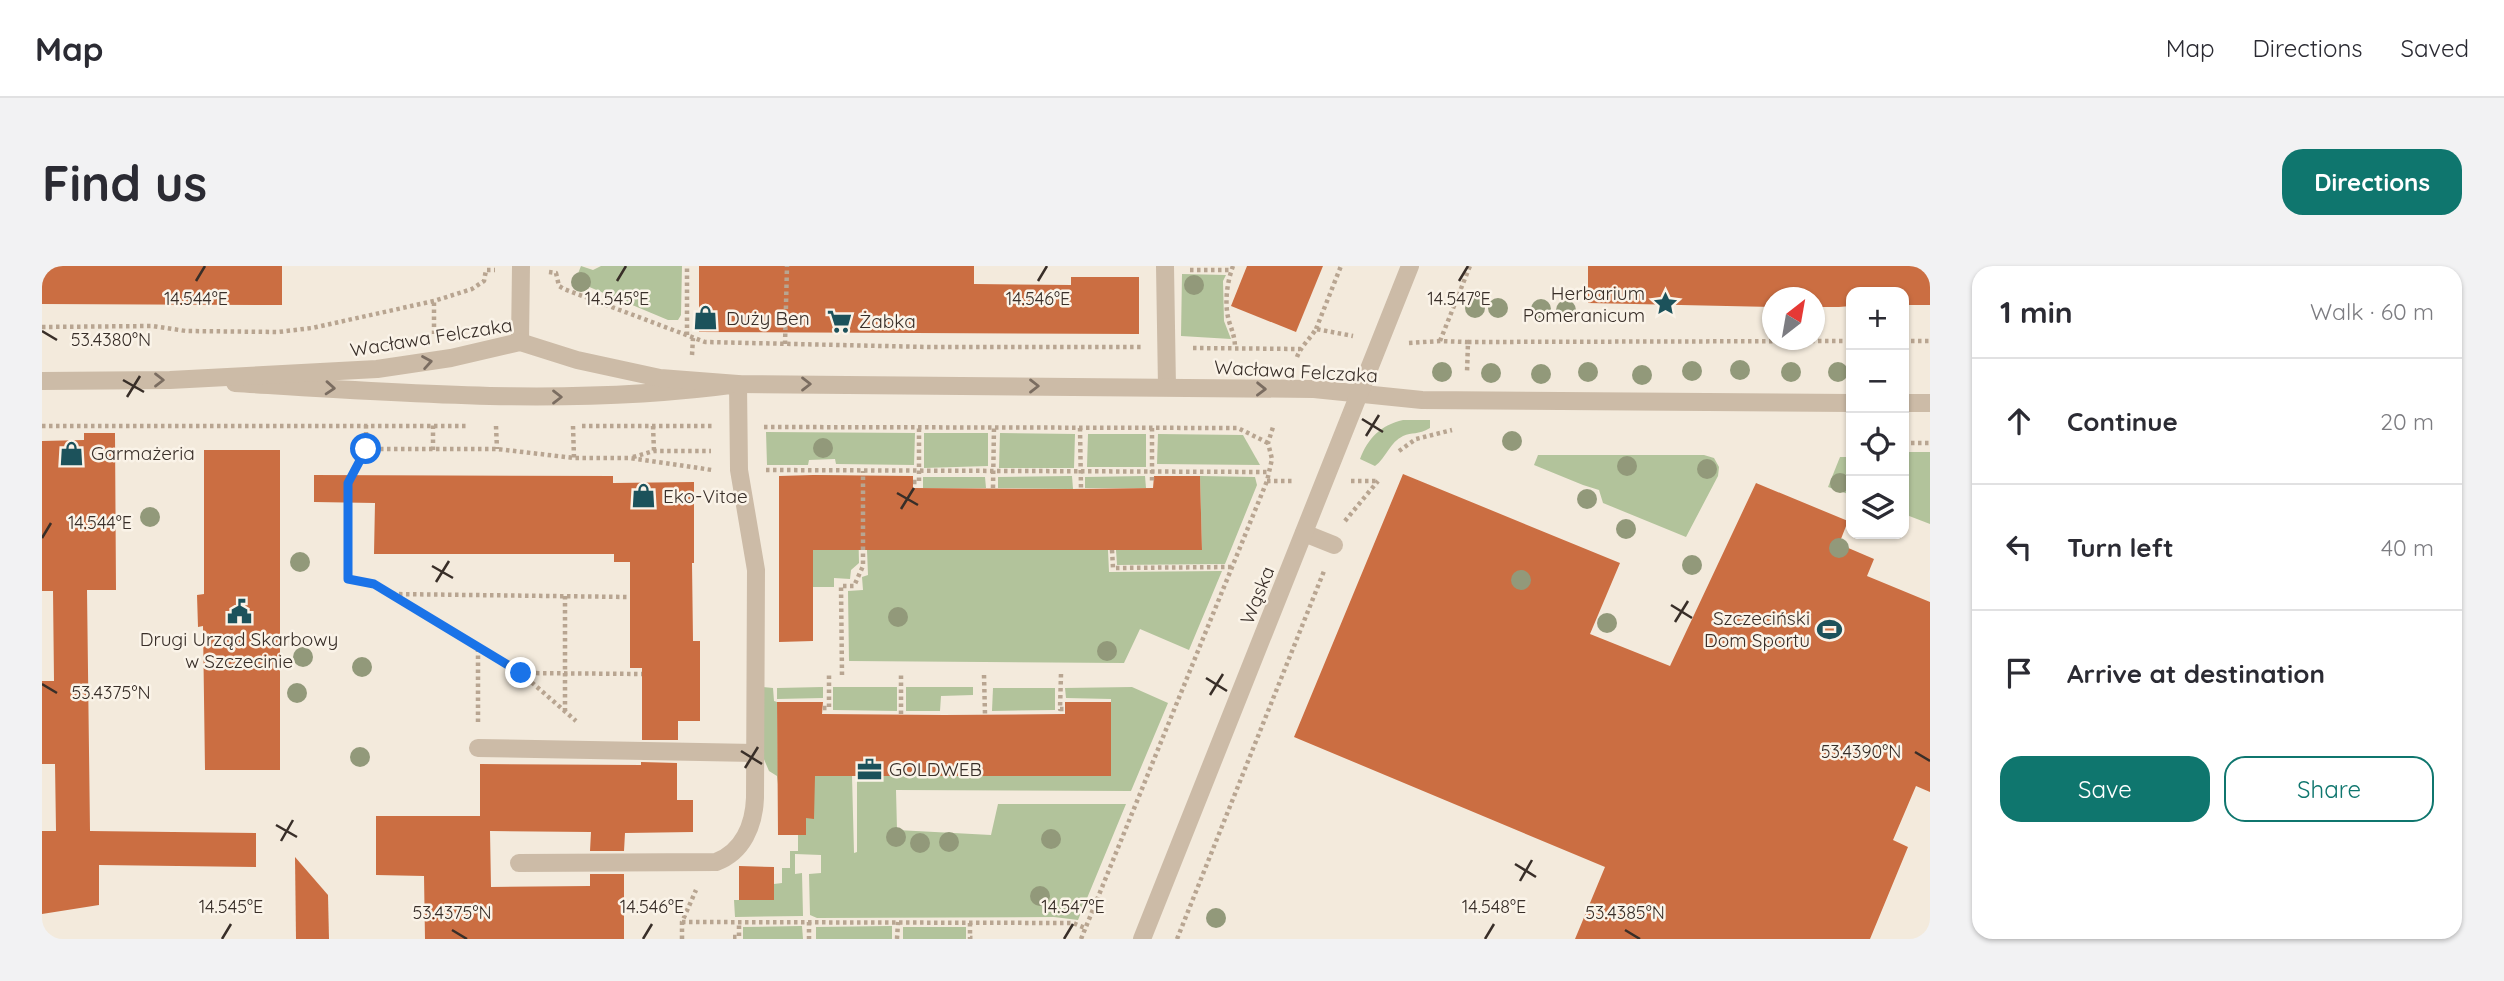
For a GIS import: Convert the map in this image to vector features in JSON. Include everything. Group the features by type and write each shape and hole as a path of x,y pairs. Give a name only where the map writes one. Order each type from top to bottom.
{"street":[{"path":"520,342 521,266"},
{"path":"1165,266 1167,387"},
{"name":"Wąska","path":"1142,939 1410,266"},
{"name":"Wacława Felczaka","path":"42,381 188,380 377,369 450,358 520,342 577,360 660,378 738,384 1314,389 1422,400 1846,403"},
{"path":"188,380 424,395 600,397 738,384 739,470 756,570 755,807 748,830 738,847 725,858 707,863 519,863"},
{"path":"1909,403 1930,403"},
{"path":"1304,533 1334,545"},
{"path":"478,748 755,753"}],"path":[{"path":"559,266 556,273 559,286 564,289 705,342 928,347 1153,347"},
{"path":"687,266 687,335"},
{"path":"785,344 787,266"},
{"path":"1297,357 1315,329 1341,266"},
{"path":"1440,341 1470,266"},
{"path":"42,327 152,326 186,331 278,332 312,328 434,301 479,286 484,281 486,268 498,270"},
{"path":"1183,270 1233,268 1227,281 1228,319 1235,334 1235,348"},
{"path":"542,272 556,273"},
{"path":"434,301 434,310"},
{"path":"1315,329 1358,337"},
{"path":"692,349 693,338"},
{"path":"1405,344 1440,341 1846,341"},
{"path":"1909,341 1930,341"},
{"path":"1467,382 1468,342"},
{"path":"1188,347 1300,349"},
{"path":"366,425 366,449 348,483 348,579 374,584 521,673 581,726"},
{"path":"433,425 433,450"},
{"path":"42,426 471,426"},
{"path":"483,426 509,426"},
{"path":"496,426 497,449"},
{"path":"560,426 724,426"},
{"path":"573,426 573,458"},
{"path":"653,426 654,451"},
{"path":"762,427 1238,428 1268,443"},
{"path":"913,482 919,482 919,427"},
{"path":"993,488 994,427"},
{"path":"1081,939 1267,481 1272,459 1268,443 1273,427"},
{"path":"1080,428 1081,489"},
{"path":"1152,428 1154,482"},
{"path":"1909,443 1930,443"},
{"path":"366,449 497,449 573,458 630,458 708,470"},
{"path":"630,458 654,451 714,451"},
{"path":"762,470 1269,472"},
{"path":"842,675 841,586 853,586 863,566 863,471"},
{"path":"1267,481 1295,481"},
{"path":"1343,523 1378,481 1350,481"},
{"path":"1112,550 1114,568 1232,567"},
{"path":"1177,939 1326,567"},
{"path":"392,594 629,597"},
{"path":"565,596 565,712"},
{"path":"478,646 478,748"},
{"path":"521,673 642,674"},
{"path":"1061,674 1060,709 1065,709"},
{"path":"823,708 829,708 829,675"},
{"path":"901,675 901,714"},
{"path":"984,675 985,714"},
{"path":"682,939 682,922 707,863"},
{"path":"682,922 1073,923 1085,928"},
{"path":"733,937 738,937 739,922"},
{"path":"809,922 809,939"},
{"path":"897,939 898,922"},
{"path":"970,923 970,938 975,938"}],"green space":[{"path":"581,266 593,270 601,266 682,266 681,315 678,320 668,320 575,281"},
{"path":"1182,274 1226,275 1223,281 1224,321 1231,339 1181,336"},
{"path":"1403,420 1430,420 1430,428 1399,439 1375,466 1360,459 1376,434 1388,425"},
{"path":"766,432 915,433 914,465 836,464 835,459 809,460 808,465 767,465"},
{"path":"924,433 988,433 988,466 924,468"},
{"path":"1000,433 1075,434 1074,468 999,468"},
{"path":"1088,434 1146,434 1146,467 1087,467"},
{"path":"1158,434 1243,435 1260,465 1157,464"},
{"path":"1909,452 1930,452 1930,524 1909,516"},
{"path":"1538,455 1704,455 1714,458 1719,467 1718,476 1686,537 1603,503 1599,490 1534,465"},
{"path":"1840,457 1846,457 1846,493 1828,487"},
{"path":"813,475 857,476 859,563 851,570 850,579 834,578 834,587 813,587"},
{"path":"1072,476 1073,489 998,488 998,477"},
{"path":"1145,476 1146,488 1085,488 1085,477"},
{"path":"1200,476 1255,477 1257,485 1225,564 1117,565 1116,550 1202,550"},
{"path":"923,477 985,477 986,488 923,488"},
{"path":"867,550 1108,550 1109,572 1222,571 1189,650 1140,629 1124,663 849,661 848,591 863,590 862,577 868,575"},
{"path":"763,687 773,688 774,701 777,702 778,776 852,776 854,853 857,852 857,776 1111,776 1111,699 1066,698 1065,688 1132,687 1168,703 1131,791 896,790 897,830 991,835 998,804 1126,804 1078,920 1054,917 817,918 810,915 809,874 821,873 821,855 795,854 795,874 802,873 803,916 735,917 734,900 774,900 774,884 782,883 782,868 790,868 790,851 798,851 798,835 806,835 806,818 814,818 814,799 780,800 777,776 769,771 763,757"},
{"path":"823,687 823,698 777,699 777,688"},
{"path":"833,687 897,687 897,711 833,710"},
{"path":"906,687 973,687 973,695 941,696 940,711 906,711"},
{"path":"993,688 1055,688 1055,710 992,711"},
{"path":"802,926 803,939 743,939 743,927"},
{"path":"892,926 892,939 816,939 816,927"},
{"path":"903,927 966,927 966,939 903,939"}],"building":[{"path":"42,266 282,266 282,305 42,304"},
{"path":"699,266 974,266 974,284 1071,285 1071,277 1139,277 1139,334 699,332"},
{"path":"1247,266 1323,266 1296,332 1231,306"},
{"path":"1588,266 1930,266 1930,305 1909,305 1909,287 1846,287 1846,306 1839,307 1825,307 1825,287 1762,287 1762,307 1588,303"},
{"path":"84,433 115,433 116,590 87,590 90,831 256,833 256,867 99,865 99,905 42,914 42,831 56,831 55,764 42,764 42,681 54,681 53,591 42,591 42,441 84,440"},
{"name":"Drugi Urząd Skarbowy w Szczecinie","path":"204,450 280,450 280,770 205,770 203,626 198,627 197,595 204,594"},
{"path":"1403,474 1620,563 1590,634 1670,666 1756,483 1846,520 1839,544 1874,559 1867,576 1930,602 1930,792 1916,786 1893,840 1908,847 1870,939 1575,939 1605,867 1294,737"},
{"path":"314,475 613,476 613,483 694,482 693,641 700,641 700,721 678,721 678,740 642,740 642,668 630,668 630,562 614,562 614,554 374,554 375,503 314,502"},
{"path":"779,476 913,476 913,488 1073,489 1153,488 1154,476 1200,476 1202,550 813,550 813,641 779,642"},
{"path":"777,702 823,702 822,714 944,715 1065,714 1065,702 1111,702 1111,776 815,776 814,819 806,818 806,835 778,835"},
{"path":"641,762 677,763 677,800 693,800 693,832 625,833 624,851 590,851 591,832 490,831 491,887 590,886 590,874 624,874 624,939 425,939 424,876 376,875 376,816 480,816 480,764 641,765"},
{"path":"295,857 328,895 329,939 296,939"},
{"path":"739,866 774,867 774,900 739,900"}],"place":[{"name":"Herbarium Pomeranicum","path":"1665,304"},
{"name":"Duży Ben","path":"706,318"},
{"name":"Żabka","path":"839,321"},
{"name":"Garmażeria","path":"71,453"},
{"name":"Eko-Vitae","path":"643,496"},
{"name":"Drugi Urząd Skarbowy w Szczecinie","path":"239,611"},
{"name":"Szczeciński Dom Sportu","path":"1830,629"},
{"name":"GOLDWEB","path":"869,769"}],"route":[{"path":"366,449 348,483 348,579 374,584 521,673"}]}
